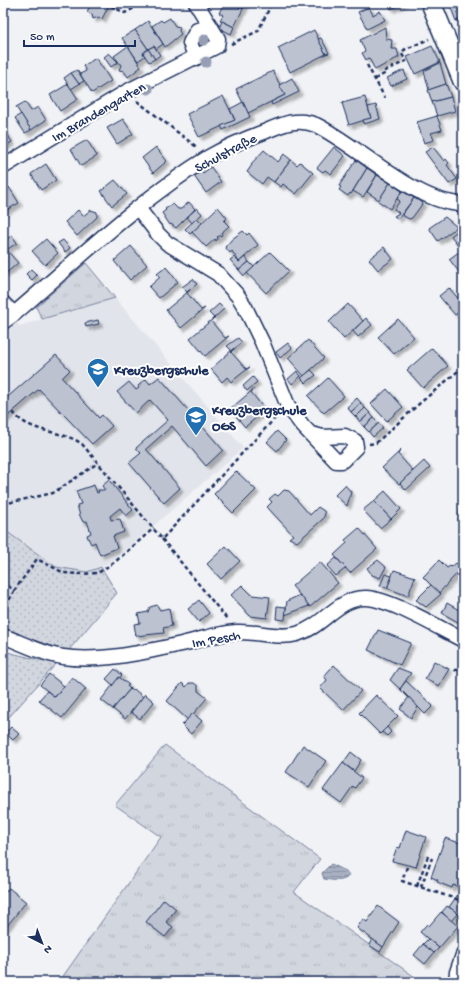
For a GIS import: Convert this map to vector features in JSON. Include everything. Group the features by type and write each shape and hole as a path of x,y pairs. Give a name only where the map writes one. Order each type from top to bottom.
{"street":[{"path":"196,3 218,39 217,46"},
{"path":"431,3 463,81"},
{"path":"196,58 190,43 197,30 210,27"},
{"name":"Im Brandengarten","path":"3,167 103,108 126,92 196,58 217,46"},
{"name":"Schulstraße","path":"3,303 8,318 138,208 210,156 245,139 288,122 302,121 314,125 345,142 385,170 431,198 463,204"},
{"path":"138,208 167,243 218,274 238,296 259,336 288,406 302,426 311,434"},
{"name":"Im Pesch","path":"3,636 45,652 63,657 89,658 161,648 236,632 273,636 299,633 312,627 350,601 368,598 376,599 413,614 463,640"},
{"path":"456,982 457,972 463,955"}],"path":[{"path":"111,6 125,13 144,3"},
{"path":"217,46 228,45 258,31 272,3"},
{"path":"375,79 386,73 385,71 406,61 402,54 404,50 444,33"},
{"path":"368,65 385,98"},
{"path":"126,92 210,156"},
{"path":"376,443 463,367"},
{"path":"13,412 18,419 27,425 77,441 154,528 236,632"},
{"path":"162,538 278,416"},
{"path":"3,504 53,493 98,463"},
{"path":"3,612 14,591 38,560 64,572 81,574 98,573 116,561 154,528"},
{"path":"3,581 14,591"},
{"path":"454,670 463,670"},
{"path":"417,886 428,856"},
{"path":"421,888 432,858"},
{"path":"407,867 402,881 459,900 463,894"},
{"path":"421,876 425,877"}],"shaded area":[{"name":"Kreuzbergschule","path":"115,298 243,448 113,561 87,572 56,567 3,529 3,330 11,324 17,323 19,326"}],"green space":[{"path":"86,263 115,298 42,319 36,307"},
{"path":"3,529 56,567 87,572 101,567 117,593 69,650 53,648 3,628"},
{"path":"3,651 56,664 3,724"},
{"path":"165,745 320,859 294,892 422,982 59,982 161,837 115,805"}],"water":[{"path":"331,864 346,871 349,875 347,878 341,880 324,879 322,873"}],"building":[{"path":"91,3 110,3 102,19 98,17 93,19 92,14 87,12"},
{"path":"224,3 231,3 243,9 234,27 220,20 223,15 219,13"},
{"path":"231,3 246,3 243,9"},
{"path":"388,3 404,3 391,9"},
{"path":"449,3 463,3 463,18 456,21"},
{"path":"369,7 373,15 380,11 385,20 367,29 358,12"},
{"path":"170,18 175,26 180,27 179,31 181,34 165,47 152,26 161,20 163,22"},
{"path":"148,21 163,44 156,49 154,46 148,49 135,30"},
{"path":"222,21 234,27 231,34 219,28"},
{"path":"385,27 386,39 392,40 391,49 397,49 399,57 375,70 369,58 366,60 362,53 365,51 360,40"},
{"path":"135,30 148,49 143,53 145,56 138,61 122,38"},
{"path":"314,30 326,54 290,72 278,48"},
{"path":"321,38 329,53 326,54 318,39"},
{"path":"128,46 141,67 128,77 124,71 119,70 121,65 114,56"},
{"path":"154,46 160,55 155,59 148,49"},
{"path":"432,46 440,62 415,74 407,57"},
{"path":"148,49 155,59 149,62 143,53"},
{"path":"109,53 118,62 111,67 104,57"},
{"path":"96,58 111,81 92,93 80,74 86,71 83,66"},
{"path":"440,63 446,84 429,90 424,71"},
{"path":"77,70 84,81 79,84 71,73"},
{"path":"404,70 407,79 391,86 387,78"},
{"path":"273,71 285,95 248,113 236,89"},
{"path":"71,73 79,84 71,89 64,78"},
{"path":"292,78 299,92 272,105 271,102 285,95 279,85"},
{"path":"68,84 78,99 60,111 50,95"},
{"path":"446,84 451,97 432,102 428,90"},
{"path":"223,96 235,120 199,137 187,114"},
{"path":"365,97 371,118 349,125 342,103"},
{"path":"451,97 455,111 437,116 432,102"},
{"path":"25,102 31,111 38,107 46,120 31,130 16,107"},
{"path":"243,102 250,117 223,130 221,126 235,120 230,109"},
{"path":"376,105 380,119 364,124 363,120 371,118 368,107"},
{"path":"21,114 31,130 25,133 15,118"},
{"path":"437,116 442,130 431,133 434,140 424,143 417,122"},
{"path":"123,119 133,134 117,144 107,128"},
{"path":"3,127 12,142 3,147"},
{"path":"87,140 97,156 81,166 71,149"},
{"path":"156,147 167,161 153,173 142,158"},
{"path":"334,147 345,156 331,174 325,170 323,172 317,168"},
{"path":"433,147 444,161 446,159 449,163 447,165 457,179 449,184 425,152"},
{"path":"264,150 278,162 284,154 291,160 274,182 267,177 262,184 247,172 252,165 251,164"},
{"path":"291,160 297,165 300,162 313,173 296,194 283,184 281,187 274,182"},
{"path":"356,160 367,168 351,194 350,193 348,196 339,190 341,187 339,186"},
{"path":"46,164 56,180 41,190 31,174"},
{"path":"211,167 221,182 206,193 194,176 202,171 203,173"},
{"path":"367,168 377,175 363,197 353,191"},
{"path":"377,175 390,183 379,200 367,192"},
{"path":"115,180 127,194 112,206 101,191"},
{"path":"390,183 402,191 390,209 378,201"},
{"path":"9,187 19,203 3,212 3,191"},
{"path":"402,191 414,198 398,219 394,216 399,213 394,209 400,201 397,199"},
{"path":"414,198 423,203 412,218 409,219 402,215"},
{"path":"189,202 195,209 176,228 171,224 170,225 162,213 166,210 165,209 173,204 178,209 181,209"},
{"path":"218,207 227,218 224,221 229,226 221,233 222,235 217,237 218,238 216,241 215,239 206,247 192,232"},
{"path":"197,208 202,214 192,223 187,217"},
{"path":"78,210 83,216 91,210 97,212 97,217 77,236 65,222"},
{"path":"445,217 457,227 438,241 429,228"},
{"path":"197,218 202,223 190,234 185,229"},
{"path":"463,227 463,249 462,250 451,236"},
{"path":"243,231 247,235 249,233 258,245 239,262 232,251 230,253 225,247 232,239"},
{"path":"12,235 17,243 3,252 3,242"},
{"path":"46,239 58,253 45,265 32,251"},
{"path":"63,240 70,248 65,252 58,243"},
{"path":"131,246 147,265 130,280 114,261"},
{"path":"384,247 393,259 378,270 369,259"},
{"path":"6,249 18,263 4,275 3,252"},
{"path":"463,249 463,269 459,272 449,259"},
{"path":"270,252 289,271 266,293 247,273"},
{"path":"234,257 239,262 245,257 249,262 239,270 230,260"},
{"path":"249,262 254,267 244,276 239,270"},
{"path":"166,267 178,282 159,298 149,287 160,277 157,274"},
{"path":"31,269 37,275 32,280 26,274"},
{"path":"193,279 197,284 187,292 182,287"},
{"path":"449,288 463,304 463,309 455,315 439,296"},
{"path":"190,290 187,293 201,310 205,308 181,328 166,310"},
{"path":"219,304 224,309 214,318 209,313"},
{"path":"348,304 363,321 344,339 329,322"},
{"path":"214,318 211,321 225,338 229,336 205,356 190,338"},
{"path":"366,318 372,325 358,337 353,331"},
{"path":"398,319 414,337 394,354 378,337"},
{"path":"98,320 99,324 86,327 85,323"},
{"path":"238,338 242,342 232,351 227,346"},
{"path":"308,340 324,358 304,376 288,358"},
{"path":"288,343 292,348 280,358 276,352"},
{"path":"234,348 231,352 246,369 250,367 231,382 227,377 222,382 211,369"},
{"path":"432,348 448,366 423,388 407,370"},
{"name":"Kreuzbergschule","path":"56,355 70,370 62,378 99,418 102,415 112,426 92,444 39,389 3,420 3,401"},
{"path":"311,370 316,375 306,383 301,378"},
{"path":"297,371 301,376 292,384 288,379"},
{"name":"Kreuzbergschule OGS","path":"159,377 223,450 206,466 172,426 146,449 180,488 164,503 129,463 141,453 136,448 168,420 150,400 136,413 117,392 129,382 136,390 139,388 138,386 146,379 150,384"},
{"path":"253,377 257,382 247,391 243,386"},
{"path":"328,378 344,396 324,413 308,396"},
{"path":"254,389 251,392 265,410 269,407 245,427 230,409"},
{"path":"387,389 403,407 387,421 371,404"},
{"path":"357,398 361,403 351,412 347,407"},
{"path":"361,403 365,408 356,417 351,412"},
{"path":"365,408 370,413 360,422 356,417"},
{"path":"370,413 374,418 364,427 360,422"},
{"path":"374,418 379,423 369,432 364,427"},
{"path":"379,423 383,428 373,437 369,432"},
{"path":"277,431 286,440 277,451 267,442"},
{"path":"401,450 398,454 413,471 399,484 382,468"},
{"path":"424,461 430,468 406,490 400,483"},
{"path":"236,471 256,490 233,513 214,494"},
{"path":"109,480 133,510 126,516 120,508 110,516 111,520 120,519 124,532 113,536 117,548 100,555 95,542 91,544 88,538 87,535 91,533 87,521 83,522 80,516 77,505 81,504 76,491 94,485 97,493 99,492 98,490 105,490 102,486"},
{"path":"345,485 351,492 347,506 335,495"},
{"path":"284,490 289,491 310,515 318,507 324,511 325,514 323,519 297,542 289,538 293,535 267,507 272,502 269,499 275,494 278,496"},
{"path":"385,491 401,509 391,519 374,501"},
{"path":"461,499 463,499 463,526 458,522"},
{"path":"374,501 391,519 380,528 363,510"},
{"path":"359,528 377,549 350,573 334,555 347,543 345,540"},
{"path":"226,546 240,561 221,579 207,564"},
{"path":"336,558 346,568 336,576 327,566"},
{"path":"378,560 386,567 380,578 372,575 367,568"},
{"path":"439,560 447,568 456,563 462,568 439,593 423,577"},
{"path":"320,562 338,583 310,607 292,586"},
{"path":"394,570 415,577 408,596 387,588"},
{"path":"385,574 392,576 387,588 380,586"},
{"path":"463,583 463,592 459,588"},
{"path":"242,585 252,595 270,597 267,618 250,616 231,595"},
{"path":"431,585 441,594 426,607 416,600"},
{"path":"300,595 309,606 285,615 287,601"},
{"path":"199,600 209,613 199,622 188,609"},
{"path":"447,603 459,610 463,604 463,625 442,613"},
{"path":"157,605 160,610 169,608 172,626 163,628 164,633 136,636 134,624 140,623 138,614 148,612 150,607"},
{"path":"277,606 286,607 285,620 276,619"},
{"path":"378,630 411,643 400,665 368,650"},
{"path":"434,661 449,669 439,686 425,679"},
{"path":"334,665 361,691 343,710 320,688 327,680 324,676"},
{"path":"398,668 411,673 400,689 390,680"},
{"path":"115,669 122,675 113,685 106,679"},
{"path":"49,674 64,686 55,697 40,685"},
{"path":"72,677 86,689 62,718 39,700 47,691 55,697"},
{"path":"119,677 129,685 127,686 130,689 113,709 101,700"},
{"path":"406,681 433,706 425,714 400,689"},
{"path":"182,683 186,687 189,683 194,683 198,686 198,691 207,698 188,720 167,701"},
{"path":"130,689 133,691 134,689 143,697 125,719 113,709"},
{"path":"145,694 154,702 140,719 131,712"},
{"path":"376,695 398,716 380,734 359,713"},
{"path":"409,697 418,707 411,718 400,709"},
{"path":"193,713 202,721 191,734 182,725"},
{"path":"11,727 19,734 13,740 5,733"},
{"path":"387,727 391,732 387,736 382,732"},
{"path":"303,745 326,761 309,787 286,772"},
{"path":"463,747 463,757 461,757 460,751"},
{"path":"351,752 361,760 354,771 343,763"},
{"path":"343,763 362,778 355,788 353,786 341,803 323,790"},
{"path":"406,830 426,837 416,867 392,861 397,847 400,848"},
{"path":"445,838 463,844 463,879 460,887 453,885 452,888 437,882 438,880 431,877"},
{"path":"9,888 26,902 3,931 3,895"},
{"path":"459,893 463,896 462,917 449,907"},
{"path":"164,899 176,909 166,922 173,927 165,937 146,922"},
{"path":"378,906 399,922 383,947 357,928 363,919 367,922"},
{"path":"447,906 458,913 451,921 442,912"},
{"path":"441,912 458,926 439,948 420,932 427,924 429,926"},
{"path":"372,939 383,947 380,952 369,945"},
{"path":"428,939 439,948 434,953 423,944"},
{"path":"423,944 434,953 425,964 414,955"}],"place":[{"name":"Kreuzbergschule","path":"98,388"},
{"name":"Kreuzbergschule OGS","path":"196,436"}]}
